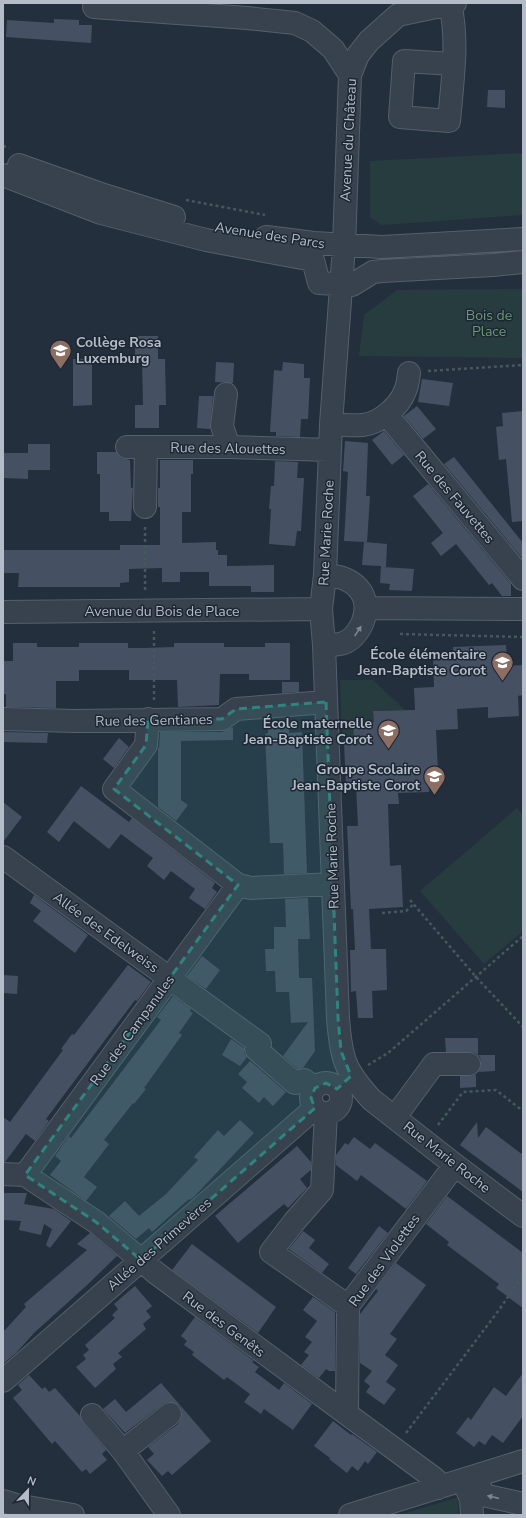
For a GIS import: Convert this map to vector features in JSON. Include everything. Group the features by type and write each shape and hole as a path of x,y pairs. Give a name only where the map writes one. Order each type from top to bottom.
{"street":[{"path":"453,4 453,64"},
{"name":"Avenue du Château","path":"344,246 350,74 358,55 369,41 398,15 453,4"},
{"path":"94,7 295,23 312,31 333,49 350,74"},
{"name":"Avenue des Parcs","path":"3,160 104,195 180,219 237,233 300,242 344,246 382,247 523,239"},
{"path":"3,174 101,213 206,240 313,260 319,283 352,285 373,272 523,262"},
{"name":"Rue Marie Roche","path":"344,246 331,424 325,575 321,609 324,645 340,1038 344,1082 395,1117 455,1165 523,1216"},
{"path":"331,424 362,425 387,415 403,397 406,390 409,373"},
{"path":"226,394 222,426 229,447"},
{"name":"Rue des Fauvettes","path":"387,415 523,579"},
{"name":"Rue des Alouettes","path":"145,507 136,447 229,447 330,450"},
{"path":"324,645 339,644 355,636 367,608 362,594 351,582 335,576 325,575"},
{"path":"367,608 523,609"},
{"name":"Avenue du Bois de Place","path":"3,612 321,609"},
{"name":"Rue des Gentianes","path":"3,720 222,719 236,709 326,702"},
{"path":"148,719 146,745 114,789 238,885 251,888 333,884"},
{"name":"Allée des Edelweiss","path":"3,857 260,1044 256,1049 295,1083 304,1080 318,1103"},
{"name":"Rue des Campanules","path":"25,1175 238,885"},
{"path":"395,1117 434,1064 469,1064"},
{"path":"344,1082 332,1085 326,1083 320,1085 318,1103 322,1190 294,1222 271,1252 348,1306"},
{"name":"Allée des Primevères","path":"3,1381 318,1103"},
{"name":"Rue des Violettes","path":"347,1414 348,1306 455,1165"},
{"path":"3,1174 25,1175"},
{"name":"Rue des Genêts","path":"25,1175 96,1222 156,1273 435,1479 438,1488"},
{"path":"123,1451 170,1414"},
{"path":"92,1415 123,1451 169,1515"},
{"path":"350,1515 523,1461"},
{"path":"469,1478 484,1495 523,1504"},
{"path":"469,1478 472,1498 472,1515"},
{"path":"3,1501 16,1505 73,1515"}],"path":[{"path":"409,373 523,365"},
{"path":"400,634 523,637"},
{"path":"410,900 476,977 523,1027"},
{"path":"382,913 406,911 414,904"},
{"path":"344,1082 388,1052 523,936"},
{"path":"426,1142 463,1092 496,1090 523,1111"},
{"path":"394,1449 523,1275"}],"highlighted area":[{"path":"326,702 338,1018 341,1051 351,1076 337,1089 326,1083 315,1088 311,1098 315,1108 141,1260 96,1222 25,1175 238,885 114,789 146,745 148,719 222,719 236,709"}],"green space":[{"path":"523,153 523,215 382,225 370,217 370,161"},
{"name":"Bois de Place","path":"523,289 523,358 359,356 364,315 397,290"},
{"path":"340,680 373,680 405,710 373,711 374,722 353,723 354,743 344,743 342,740"},
{"path":"517,808 523,815 523,931 484,964 420,891"},
{"path":"459,1497 458,1515 399,1515"}],"building":[{"path":"54,19 79,20 79,25 92,25 91,43 6,37 7,20 54,23"},
{"path":"488,90 505,90 505,108 487,107"},
{"path":"135,336 158,336 158,359 165,359 166,405 159,405 159,428 135,428 135,405 143,405 142,359 135,359"},
{"path":"73,359 92,359 92,405 73,406"},
{"path":"216,362 234,363 233,383 215,382"},
{"path":"283,362 304,364 304,378 310,378 308,419 301,419 300,437 276,436 276,432 270,432 274,370 282,371"},
{"path":"422,379 453,383 449,406 418,402"},
{"path":"199,396 213,396 210,429 197,428"},
{"path":"417,406 436,429 423,439 404,416"},
{"path":"523,411 523,521 512,522 506,459 499,460 496,427 503,426 502,413"},
{"path":"384,431 404,455 392,465 372,440"},
{"path":"345,441 368,443 366,496 370,496 367,542 344,541 348,472 343,471"},
{"path":"28,444 50,444 50,470 28,470 28,479 3,478 3,453 28,453"},
{"path":"97,452 116,452 121,458 130,460 131,488 133,488 131,521 109,521 109,512 100,512 100,474 97,474"},
{"path":"454,457 523,543 522,558 444,464"},
{"path":"160,460 193,460 193,474 191,474 191,512 182,512 182,543 216,542 216,550 218,550 218,555 227,555 227,566 274,565 274,592 251,592 251,586 209,586 209,572 180,572 180,582 162,582 162,568 129,569 129,582 120,583 120,587 18,587 19,573 3,573 3,550 120,550 120,545 160,545 160,507 158,507 158,488 160,488"},
{"path":"275,461 298,462 297,478 304,478 301,531 297,531 295,546 269,544 271,509 269,509 271,486 274,486"},
{"path":"428,484 511,584 511,596 502,596 492,583 489,585 456,544 441,556 431,543 443,533 413,496"},
{"path":"364,542 387,544 386,567 383,567 414,569 412,591 389,590 390,584 380,583 381,566 362,565"},
{"path":"13,643 37,643 37,647 79,647 79,643 128,643 128,648 144,648 174,647 174,643 224,643 224,647 265,647 265,643 290,643 290,680 249,680 249,674 220,674 219,705 178,707 177,680 129,680 129,670 79,670 79,681 56,681 56,708 6,707 6,694 3,694 3,661 13,661"},
{"path":"506,645 507,666 523,665 523,695 518,696 519,716 488,718 488,707 457,709 458,729 436,730 438,771 428,771 429,792 398,793 399,804 388,804 390,866 401,865 403,907 369,909 371,949 386,949 387,990 372,991 373,1018 358,1018 356,991 351,992 350,950 355,950 353,909 351,909 347,826 358,826 356,785 346,785 344,743 354,743 353,723 374,722 373,711 415,710 414,688 434,687 433,657 454,657 453,647"},
{"path":"282,682 299,682 299,692 282,693"},
{"path":"289,724 289,733 302,732 307,873 284,874 283,843 270,843 265,734 268,733 268,725"},
{"path":"233,727 233,740 181,741 181,800 188,805 176,821 158,807 158,748 160,732 222,732"},
{"path":"3,732 48,733 47,743 3,742"},
{"path":"119,738 129,747 114,768 103,759"},
{"path":"81,786 129,822 132,818 215,883 212,888 217,892 205,909 189,898 195,889 171,871 164,880 147,866 153,858 121,834 109,849 74,821 59,842 47,832"},
{"path":"3,802 22,817 3,842"},
{"path":"34,895 88,935 75,953 33,921 41,911 30,903"},
{"path":"308,898 310,939 298,939 299,978 312,978 315,1051 303,1068 298,1069 283,1056 308,1022 291,1023 289,992 276,992 275,971 266,971 265,949 274,949 274,927 286,927 285,899"},
{"path":"202,956 220,970 206,989 187,976"},
{"path":"128,965 151,982 137,1001 135,1000 46,1119 49,1121 35,1141 26,1134 5,1162 3,1162 3,1117 10,1122 63,1050 61,1049 72,1034 74,1035"},
{"path":"3,975 18,976 17,994 3,993"},
{"path":"173,996 191,1009 190,1011 193,1013 179,1033 182,1035 144,1088 146,1089 104,1140 109,1144 84,1177 97,1187 86,1201 50,1175 61,1161 55,1156 69,1136 71,1138 161,1020 157,1017"},
{"path":"445,1038 478,1038 478,1055 495,1055 495,1071 479,1072 481,1064 480,1057 475,1053 446,1052"},
{"path":"231,1039 244,1048 244,1053 247,1057 240,1066 222,1055"},
{"path":"250,1061 286,1092 273,1106 264,1097 259,1103 242,1088 247,1082 238,1074"},
{"path":"476,1075 476,1087 460,1088 460,1076"},
{"path":"240,1120 254,1133 194,1197 190,1200 189,1199 152,1232 149,1228 136,1239 109,1216 125,1201 139,1216 166,1194 198,1160 194,1157 218,1130 224,1136"},
{"path":"477,1122 478,1138 486,1127 523,1155 523,1192 460,1145"},
{"path":"354,1137 370,1149 375,1143 427,1181 406,1209 361,1175 357,1181 336,1165 336,1155 345,1143 348,1145"},
{"path":"297,1146 311,1162 311,1170 300,1179 307,1188 288,1208 284,1204 238,1243 215,1216"},
{"path":"3,1193 27,1193 24,1204 54,1209 71,1221 50,1248 46,1245 52,1229 44,1224 41,1235 19,1230 21,1221 3,1220"},
{"path":"447,1196 523,1253 523,1308 496,1288 499,1284 447,1245 449,1242 426,1224"},
{"path":"379,1226 388,1233 356,1274 348,1268"},
{"path":"303,1231 315,1240 309,1248 329,1264 322,1273 289,1249"},
{"path":"90,1233 117,1256 3,1364 3,1332 26,1307 24,1304 87,1250 77,1244"},
{"path":"192,1244 276,1307 258,1333 172,1270"},
{"path":"396,1263 426,1285 390,1334 397,1339 385,1355 398,1365 386,1382 396,1389 384,1405 366,1392 370,1386 364,1381 372,1371 360,1363 360,1314 378,1291 376,1289"},
{"path":"135,1286 152,1306 146,1311 151,1317 143,1324 146,1329 118,1353 122,1357 113,1364 116,1369 95,1388 76,1367 86,1359 83,1355 89,1350 85,1345 115,1318 112,1315 118,1309 114,1304"},
{"path":"313,1297 335,1312 335,1371 329,1371 326,1369 319,1378 301,1365 309,1355 304,1352 312,1342 305,1337 317,1321 303,1310"},
{"path":"195,1317 254,1361 252,1362 259,1367 255,1372 279,1390 284,1383 312,1404 293,1430 264,1409 261,1414 244,1402 250,1394 227,1377 224,1380 192,1355 194,1352 184,1345 187,1341 181,1336"},
{"path":"523,1373 523,1416 503,1443 492,1435 485,1445 479,1441 474,1447 456,1433 468,1417 471,1420 494,1387 506,1396"},
{"path":"29,1375 42,1389 45,1387 49,1392 55,1388 80,1416 83,1423 106,1450 102,1454 107,1460 90,1474 86,1469 82,1472 55,1441 52,1444 13,1398 22,1390 18,1385"},
{"path":"161,1383 211,1441 172,1475 168,1471 162,1476 147,1460 154,1454 148,1447 178,1424 182,1413 180,1406 169,1402 163,1404 125,1433 103,1409 115,1399 126,1412"},
{"path":"333,1421 377,1452 368,1464 365,1461 358,1471 352,1466 347,1473 314,1446"}],"place":[{"name":"Collège Rosa Luxemburg","path":"60,370"},
{"name":"École élémentaire Jean-Baptiste Corot","path":"502,682"},
{"name":"École maternelle Jean-Baptiste Corot","path":"388,750"},
{"name":"Groupe Scolaire Jean-Baptiste Corot","path":"435,796"}]}
